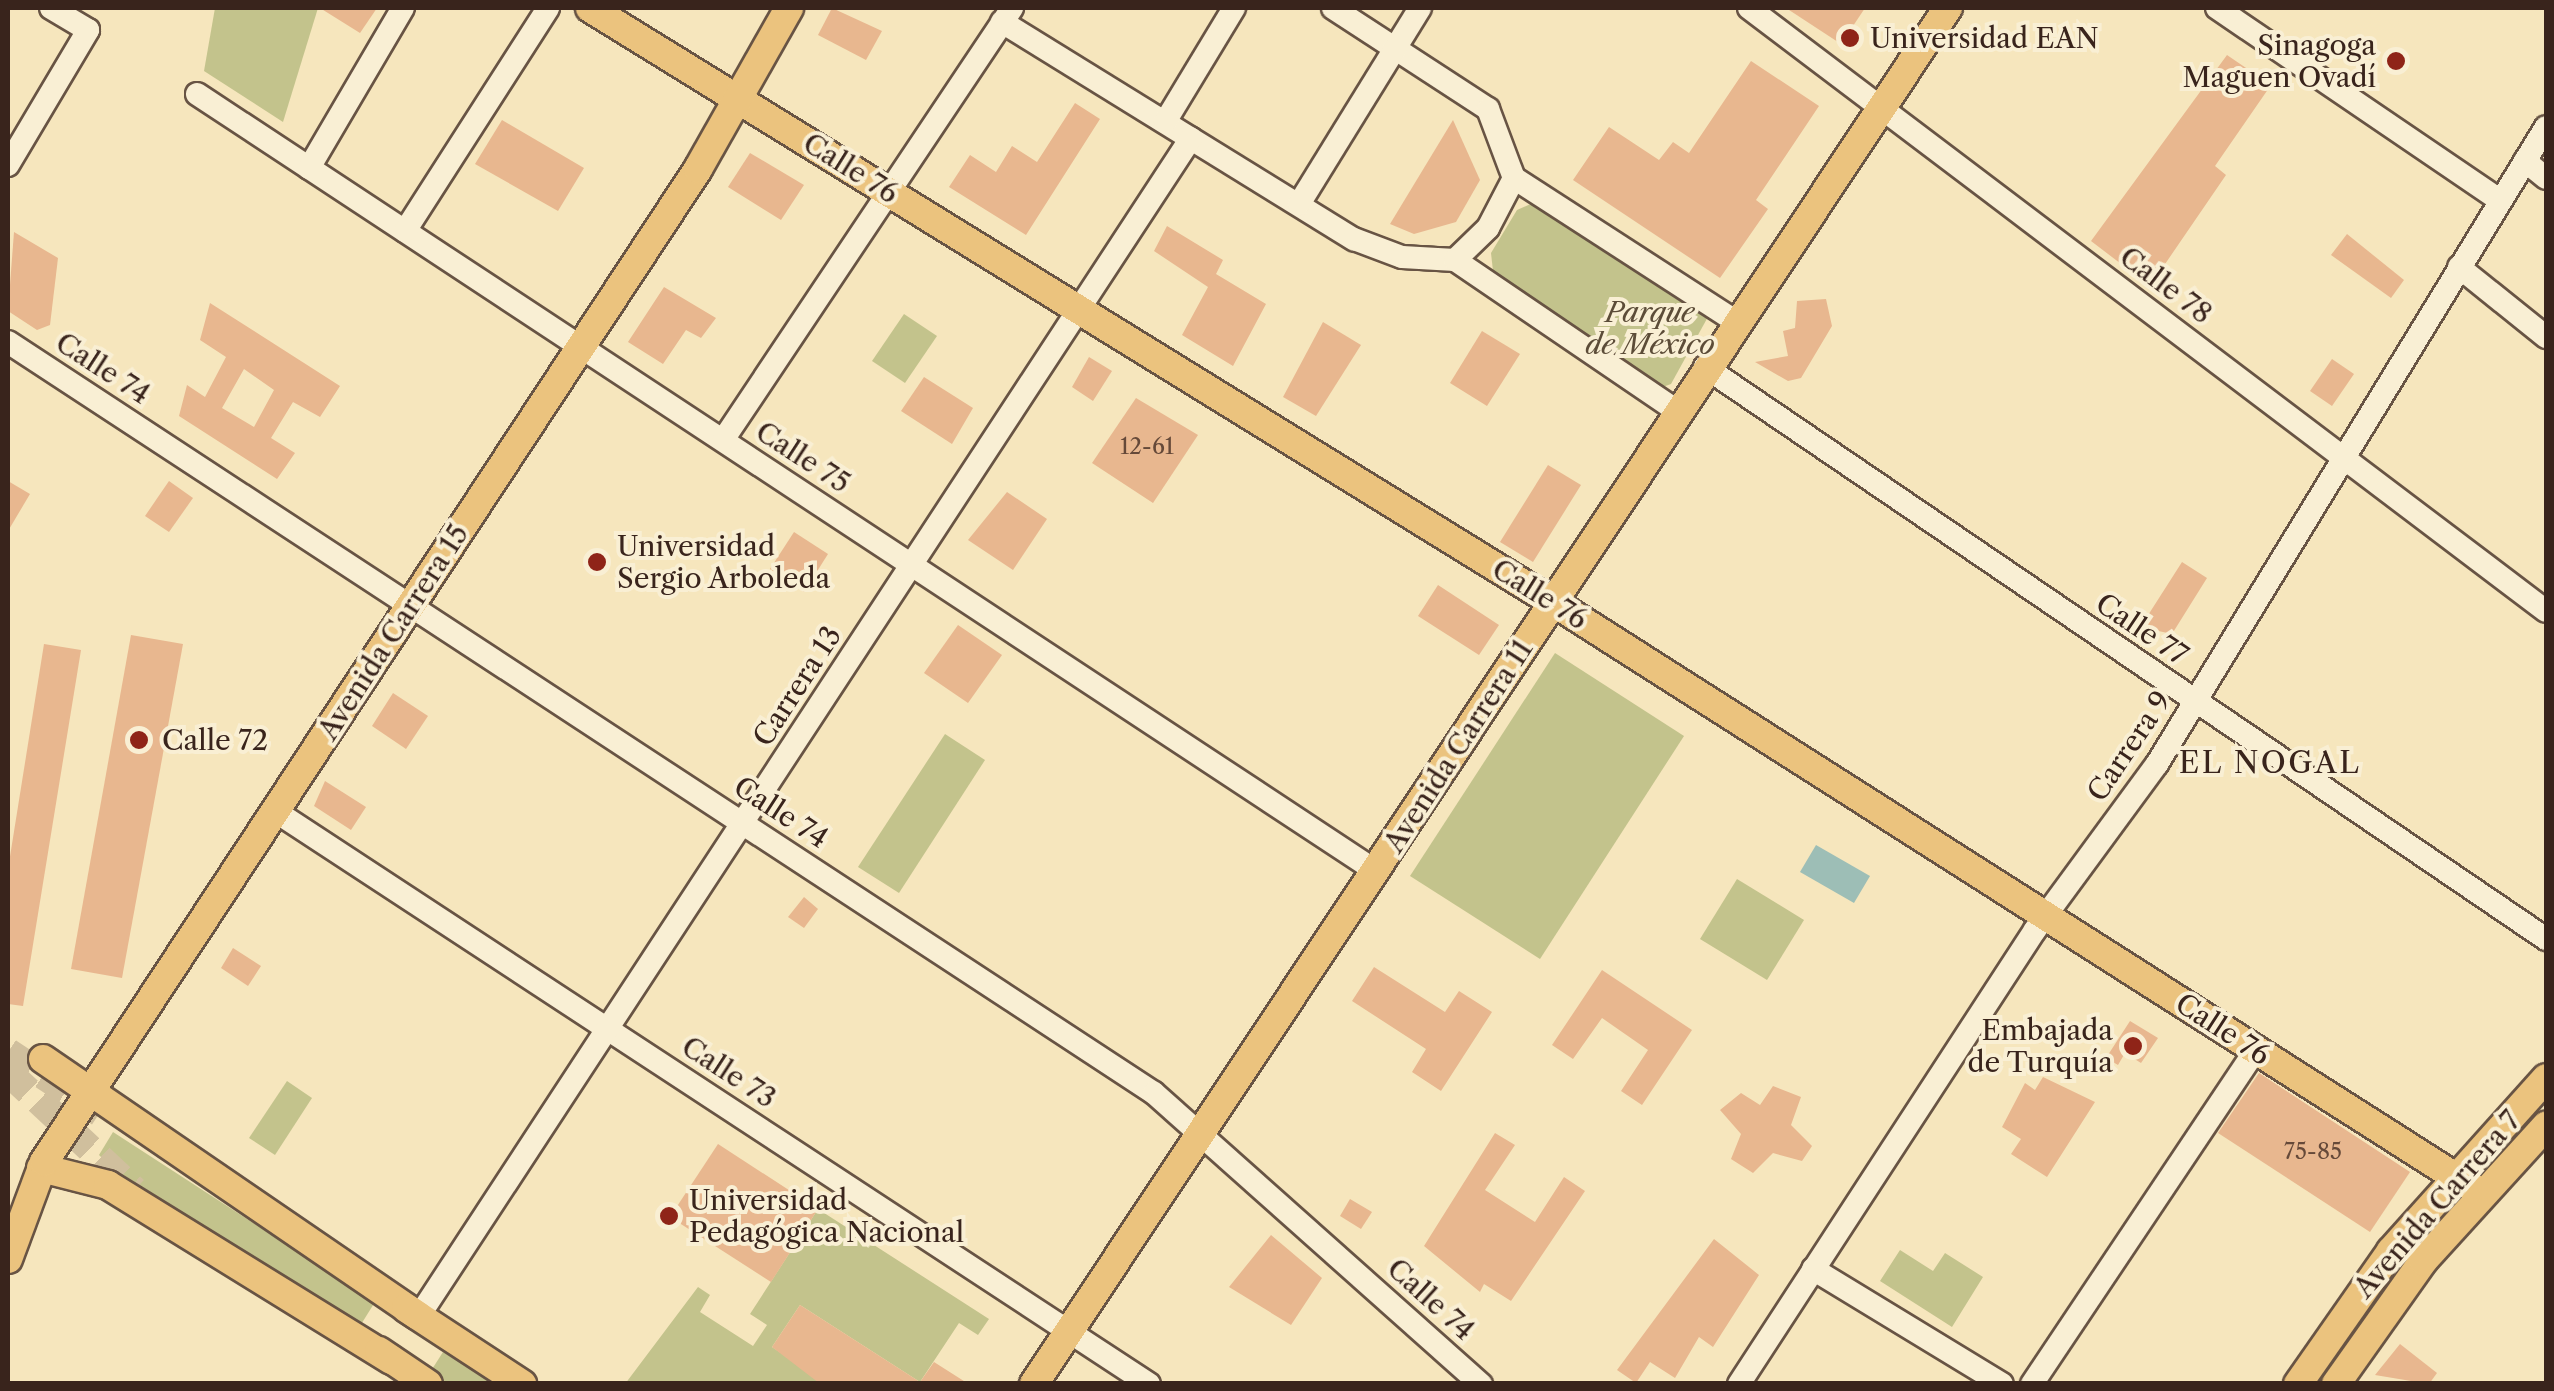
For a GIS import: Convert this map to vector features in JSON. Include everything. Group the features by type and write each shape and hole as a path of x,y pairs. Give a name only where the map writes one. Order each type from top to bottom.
{"main road":[{"name":"Avenida Carrera 15","path":"8,1260 41,1168 581,347 740,99 789,8"},
{"name":"Avenida Carrera 11","path":"1034,1384 1203,1134 1676,410 1948,8"},
{"name":"Calle 76","path":"602,10 1552,602 2482,1194"},
{"path":"43,1059 522,1384"},
{"name":"Avenida Carrera 7","path":"2298,1384 2390,1251 2546,1078"},
{"name":"Avenida Carrera 7","path":"2344,1380 2482,1194 2546,1126"},
{"path":"41,1168 108,1184 428,1384"},
{"path":"282,1230 419,1316"},
{"path":"262,1272 391,1360"}],"street":[{"path":"8,165 88,30 51,8"},
{"path":"309,168 403,8"},
{"path":"405,231 548,8"},
{"path":"1165,122 1234,8"},
{"path":"1333,8 1488,109 1514,178 1735,322"},
{"path":"1299,204 1420,8"},
{"name":"Calle 78","path":"1750,8 2546,611"},
{"path":"2218,8 2500,202"},
{"path":"723,440 1007,15 1165,122 1299,204 1402,257 1455,260 1676,410"},
{"name":"Calle 75","path":"197,94 1376,871"},
{"name":"Carrera 9","path":"1739,1384 2045,915 2195,701 2546,128"},
{"name":"Carrera 13","path":"419,1316 912,565 1085,310 1191,138"},
{"path":"2525,161 2546,178"},
{"path":"1455,260 1488,228 1514,178"},
{"path":"2459,267 2546,337"},
{"name":"Calle 74","path":"8,342 744,824 1203,1134 1457,1376 1481,1384"},
{"name":"Calle 77","path":"1705,367 2546,939"},
{"name":"Calle 73","path":"275,811 1148,1384"},
{"path":"2032,1384 2256,1050"},
{"path":"1813,1269 2002,1384"}],"green space":[{"path":"215,8 318,8 283,122 204,71"},
{"name":"Parque de México","path":"1535,202 1709,315 1671,384 1660,388 1493,271 1491,253 1517,210"},
{"path":"904,314 937,336 905,383 872,361"},
{"path":"1555,653 1684,736 1540,959 1410,876"},
{"path":"945,734 985,760 899,893 858,867"},
{"path":"1737,879 1804,920 1767,980 1700,939"},
{"path":"287,1081 312,1098 275,1155 249,1138"},
{"path":"113,1132 375,1302 360,1326 111,1167 99,1155"},
{"path":"818,1209 989,1319 978,1335 959,1323 920,1382 800,1305 772,1347 826,1383 625,1384 698,1287 710,1295 700,1312 753,1346 767,1325 750,1314"},
{"path":"1900,1250 1933,1271 1945,1253 1983,1277 1952,1327 1880,1281"},
{"path":"443,1352 493,1383 443,1383 429,1374"}],"water":[{"path":"1816,845 1870,876 1854,903 1800,872"}],"building":[{"path":"320,8 377,8 360,33"},
{"path":"832,8 882,31 866,60 818,35"},
{"path":"1786,8 1865,8 1841,44"},
{"path":"2227,55 2271,85 2215,166 2226,175 2150,286 2091,241"},
{"path":"1751,61 1819,106 1756,200 1768,209 1720,278 1573,180 1609,127 1659,160 1673,142 1689,153"},
{"path":"1075,103 1100,119 1026,235 949,187 970,155 996,172 1012,146 1037,162"},
{"path":"502,120 584,168 558,211 475,164"},
{"path":"1453,120 1480,180 1456,222 1414,234 1390,224"},
{"path":"750,153 804,185 781,220 728,187"},
{"path":"1167,226 1223,260 1216,274 1266,304 1233,366 1182,335 1208,287 1154,251"},
{"path":"14,232 58,258 50,325 37,330 8,311"},
{"path":"2347,234 2404,280 2391,298 2331,255"},
{"path":"664,287 716,318 701,338 686,330 663,364 628,342"},
{"path":"1826,299 1832,326 1801,378 1788,381 1755,362 1788,356 1783,331 1795,328 1797,301"},
{"path":"210,303 340,386 320,417 293,402 271,438 295,453 277,479 179,416 187,385 205,397 226,357 200,340","holes":["244,369 274,390 254,427 222,408"]},
{"path":"1323,322 1361,345 1316,416 1283,397"},
{"path":"1482,331 1520,354 1487,406 1450,383"},
{"path":"1089,357 1112,371 1093,401 1072,387"},
{"path":"2332,359 2354,374 2332,406 2310,391"},
{"path":"924,377 973,408 952,444 901,411"},
{"path":"1136,398 1198,435 1153,503 1092,463"},
{"path":"1548,465 1581,485 1533,562 1500,542"},
{"path":"8,481 30,494 8,531"},
{"path":"169,481 193,498 169,532 145,516"},
{"path":"1007,492 1047,519 1013,570 968,540"},
{"path":"794,532 828,554 804,592 770,569"},
{"path":"2182,562 2207,578 2172,634 2154,630 2147,641 2136,634"},
{"path":"1438,585 1499,625 1479,655 1418,616"},
{"path":"958,625 1002,655 968,703 924,673"},
{"name":"Calle 72","path":"131,635 183,644 122,978 71,969"},
{"path":"44,644 81,650 23,1006 8,1004 8,869"},
{"path":"393,693 428,716 406,749 372,726"},
{"path":"325,781 366,807 351,830 314,806"},
{"path":"804,897 818,909 804,928 788,917"},
{"path":"233,948 261,966 248,986 221,968"},
{"path":"1374,967 1445,1012 1459,991 1492,1012 1441,1091 1412,1072 1426,1049 1352,1001"},
{"path":"1602,970 1692,1030 1642,1105 1621,1091 1648,1050 1602,1018 1573,1059 1552,1045"},
{"name":"Embajada de Turquía","path":"2130,1021 2158,1038 2141,1063 2125,1053 2118,1065 2106,1058"},
{"path":"2259,1073 2410,1172 2370,1232 2218,1133"},
{"path":"2043,1077 2095,1102 2047,1177 2011,1154 2021,1139 2002,1127 2025,1083 2035,1090"},
{"path":"1773,1086 1801,1097 1791,1125 1812,1146 1802,1161 1773,1153 1753,1173 1731,1159 1741,1134 1720,1110 1741,1093 1760,1105"},
{"path":"1495,1133 1515,1145 1485,1190 1535,1222 1564,1177 1585,1191 1511,1301 1484,1284 1480,1292 1424,1246"},
{"path":"718,1144 818,1209 771,1282 670,1217"},
{"path":"1350,1199 1372,1212 1361,1229 1340,1216"},
{"path":"1271,1235 1322,1278 1291,1325 1229,1287"},
{"path":"1714,1239 1759,1275 1713,1347 1699,1337 1675,1378 1650,1362 1636,1383 1617,1370"},
{"path":"800,1305 920,1382 934,1362 967,1383 819,1383 772,1347"},
{"path":"2400,1344 2437,1373 2429,1384 2375,1375"}],"tunnel":[{"path":"8,1052 100,1113"},
{"path":"8,1072 134,1190"}],"place":[{"name":"Universidad EAN","path":"1850,38"},
{"name":"Sinagoga Maguen Ovadí","path":"2396,61"},
{"name":"Universidad Sergio Arboleda","path":"597,562"},
{"name":"Calle 72","path":"139,740"},
{"name":"Embajada de Turquía","path":"2133,1046"},
{"name":"Universidad Pedagógica Nacional","path":"669,1216"}],"district":[{"name":"EL NOGAL","path":"2270,763"}]}
